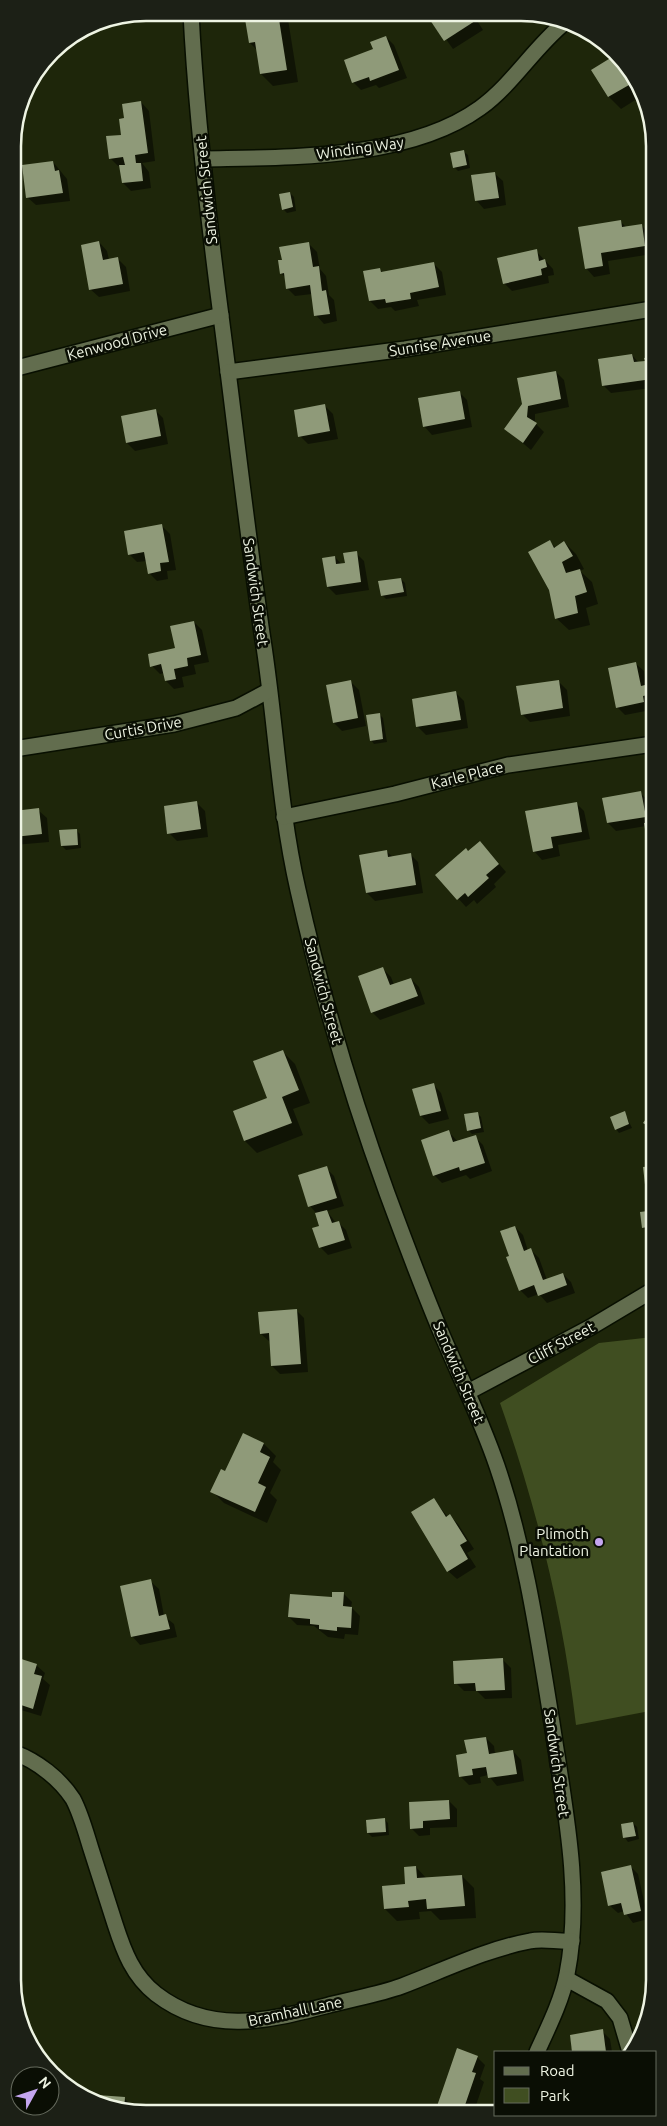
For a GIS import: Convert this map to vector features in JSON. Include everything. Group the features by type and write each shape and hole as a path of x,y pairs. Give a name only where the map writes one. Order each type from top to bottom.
{"street":[{"name":"Sandwich Street","path":"192,22 203,160 221,315 284,817 295,877 318,972 359,1112 404,1237 492,1452 510,1505 531,1601 565,1814 573,1890 572,1941 566,1979 537,2051"},
{"name":"Winding Way","path":"203,160 291,156 390,145 413,140 451,126 481,108 513,78 560,28"},
{"name":"Sunrise Avenue","path":"228,372 404,350 646,309"},
{"name":"Kenwood Drive","path":"22,367 221,315"},
{"name":"Curtis Drive","path":"22,748 174,724 236,708 268,691"},
{"name":"Karle Place","path":"284,817 395,794 508,764 646,745"},
{"name":"Cliff Street","path":"468,1392 591,1327 645,1295"},
{"name":"Bramhall Lane","path":"21,1755 53,1776 73,1799 84,1827 126,1957 138,1977 157,1994 178,2008 206,2019 229,2022 258,2021 296,2014 399,1987 532,1940 572,1941"},
{"path":"566,1979 607,2001 620,2018 628,2044"}],"green space":[{"name":"Plimoth Plantation","path":"645,1338 645,1712 576,1725 564,1643 547,1562 526,1482 500,1403 599,1343"}],"building":[{"path":"431,21 475,21 444,41"},
{"path":"245,22 279,22 287,70 260,74 255,42 249,43"},
{"path":"386,36 399,70 370,81 369,77 352,83 344,60 373,49 370,42"},
{"path":"610,59 620,70 631,88 629,85 608,97 591,70"},
{"path":"141,101 148,153 135,155 136,163 141,163 143,181 122,183 119,165 125,165 123,157 109,159 106,136 121,135 119,119 124,118 122,104"},
{"path":"464,150 467,165 453,168 450,153"},
{"path":"53,161 55,171 59,170 63,193 26,198 22,165"},
{"path":"495,172 499,198 475,201 471,175"},
{"path":"290,192 293,207 282,210 279,194"},
{"path":"621,220 622,227 642,224 645,246 601,253 603,266 585,269 578,227"},
{"path":"99,241 103,260 118,257 123,284 89,290 81,245"},
{"path":"309,242 313,267 319,266 322,291 326,290 330,314 314,316 310,285 286,289 284,273 280,274 278,260 282,260 279,247"},
{"path":"537,249 539,261 545,259 547,267 541,269 542,275 503,284 497,258"},
{"path":"434,262 439,287 410,293 411,299 386,303 385,299 369,301 363,271 380,268 381,272"},
{"path":"632,354 634,362 645,361 644,358 646,358 646,380 602,386 598,359"},
{"path":"556,371 561,399 528,406 527,417 537,423 523,443 504,429 522,404 517,378"},
{"path":"460,391 465,419 423,427 418,398"},
{"path":"325,404 330,431 298,437 294,410"},
{"path":"156,409 161,436 126,443 121,416"},
{"path":"162,524 169,562 160,563 161,571 148,574 144,552 128,555 124,531"},
{"path":"550,540 554,548 564,541 573,556 562,562 566,573 580,569 587,592 575,596 578,613 555,619 549,590 528,552"},
{"path":"357,551 361,582 327,587 322,558 335,556 336,564 345,563 343,553"},
{"path":"401,578 404,592 381,596 378,581"},
{"path":"194,621 201,655 187,658 188,666 174,669 176,679 165,681 161,664 150,667 148,654 175,648 170,626"},
{"path":"636,662 641,686 646,685 646,695 643,696 644,702 616,708 608,668"},
{"path":"351,680 358,718 333,723 326,685"},
{"path":"559,680 563,708 521,715 516,686"},
{"path":"456,691 461,720 416,727 412,699"},
{"path":"380,713 383,739 370,741 366,715"},
{"path":"641,791 646,817 607,823 602,798"},
{"path":"197,801 201,829 167,834 164,806"},
{"path":"577,802 582,832 551,837 553,848 533,852 525,811"},
{"path":"39,808 42,834 22,836 22,810"},
{"path":"77,829 78,845 61,846 59,830"},
{"path":"480,841 499,864 486,875 489,878 468,897 465,893 457,900 435,875 466,848 468,851"},
{"path":"387,850 388,857 411,853 416,885 366,893 359,855"},
{"path":"383,967 390,985 411,978 418,996 371,1013 358,976"},
{"path":"283,1050 299,1090 282,1097 292,1123 244,1141 233,1111 267,1098 253,1061"},
{"path":"434,1083 441,1111 420,1116 412,1089"},
{"path":"625,1111 629,1124 615,1130 610,1117"},
{"path":"478,1112 481,1128 467,1131 464,1114"},
{"path":"449,1130 453,1142 476,1135 485,1163 460,1171 459,1167 433,1176 421,1140"},
{"path":"327,1166 337,1198 308,1207 298,1175"},
{"path":"643,1167 645,1167 645,1188"},
{"path":"327,1210 332,1223 339,1221 345,1240 319,1248 312,1228 319,1226 315,1213"},
{"path":"645,1211 645,1227 642,1228 640,1212"},
{"path":"515,1226 524,1251 531,1248 543,1280 563,1273 567,1285 538,1296 534,1285 519,1291 506,1257 509,1256 500,1231"},
{"path":"297,1309 301,1364 271,1366 269,1333 260,1334 258,1312"},
{"path":"243,1433 264,1443 260,1452 270,1457 258,1483 266,1487 255,1512 210,1492 221,1469 225,1471"},
{"path":"434,1498 446,1517 450,1514 467,1541 460,1545 468,1559 447,1572 411,1512"},
{"path":"151,1579 159,1616 166,1614 170,1629 131,1637 120,1586"},
{"path":"332,1592 344,1592 343,1606 352,1607 351,1628 337,1627 337,1631 319,1629 319,1625 310,1624 310,1619 288,1617 290,1594 332,1597"},
{"path":"503,1658 505,1690 476,1691 475,1683 454,1684 453,1661"},
{"path":"21,1659 37,1664 34,1674 42,1676 33,1709 21,1705"},
{"path":"486,1737 489,1754 513,1750 517,1774 488,1778 486,1767 472,1769 473,1775 459,1777 456,1755 467,1753 464,1740"},
{"path":"449,1800 450,1819 423,1821 423,1828 410,1829 409,1802"},
{"path":"385,1818 386,1832 367,1833 366,1820"},
{"path":"633,1822 636,1836 623,1838 621,1824"},
{"path":"631,1865 641,1911 624,1915 621,1903 608,1906 601,1872"},
{"path":"416,1866 417,1878 462,1875 465,1906 427,1909 426,1899 408,1901 409,1907 384,1909 382,1886 405,1884 404,1867"},
{"path":"603,2029 606,2051 572,2051 570,2035"},
{"path":"457,2048 478,2056 472,2072 476,2073 465,2105 437,2105"},
{"path":"99,2095 125,2097 125,2102"}],"place":[{"name":"Plimoth Plantation","path":"599,1542"}]}
